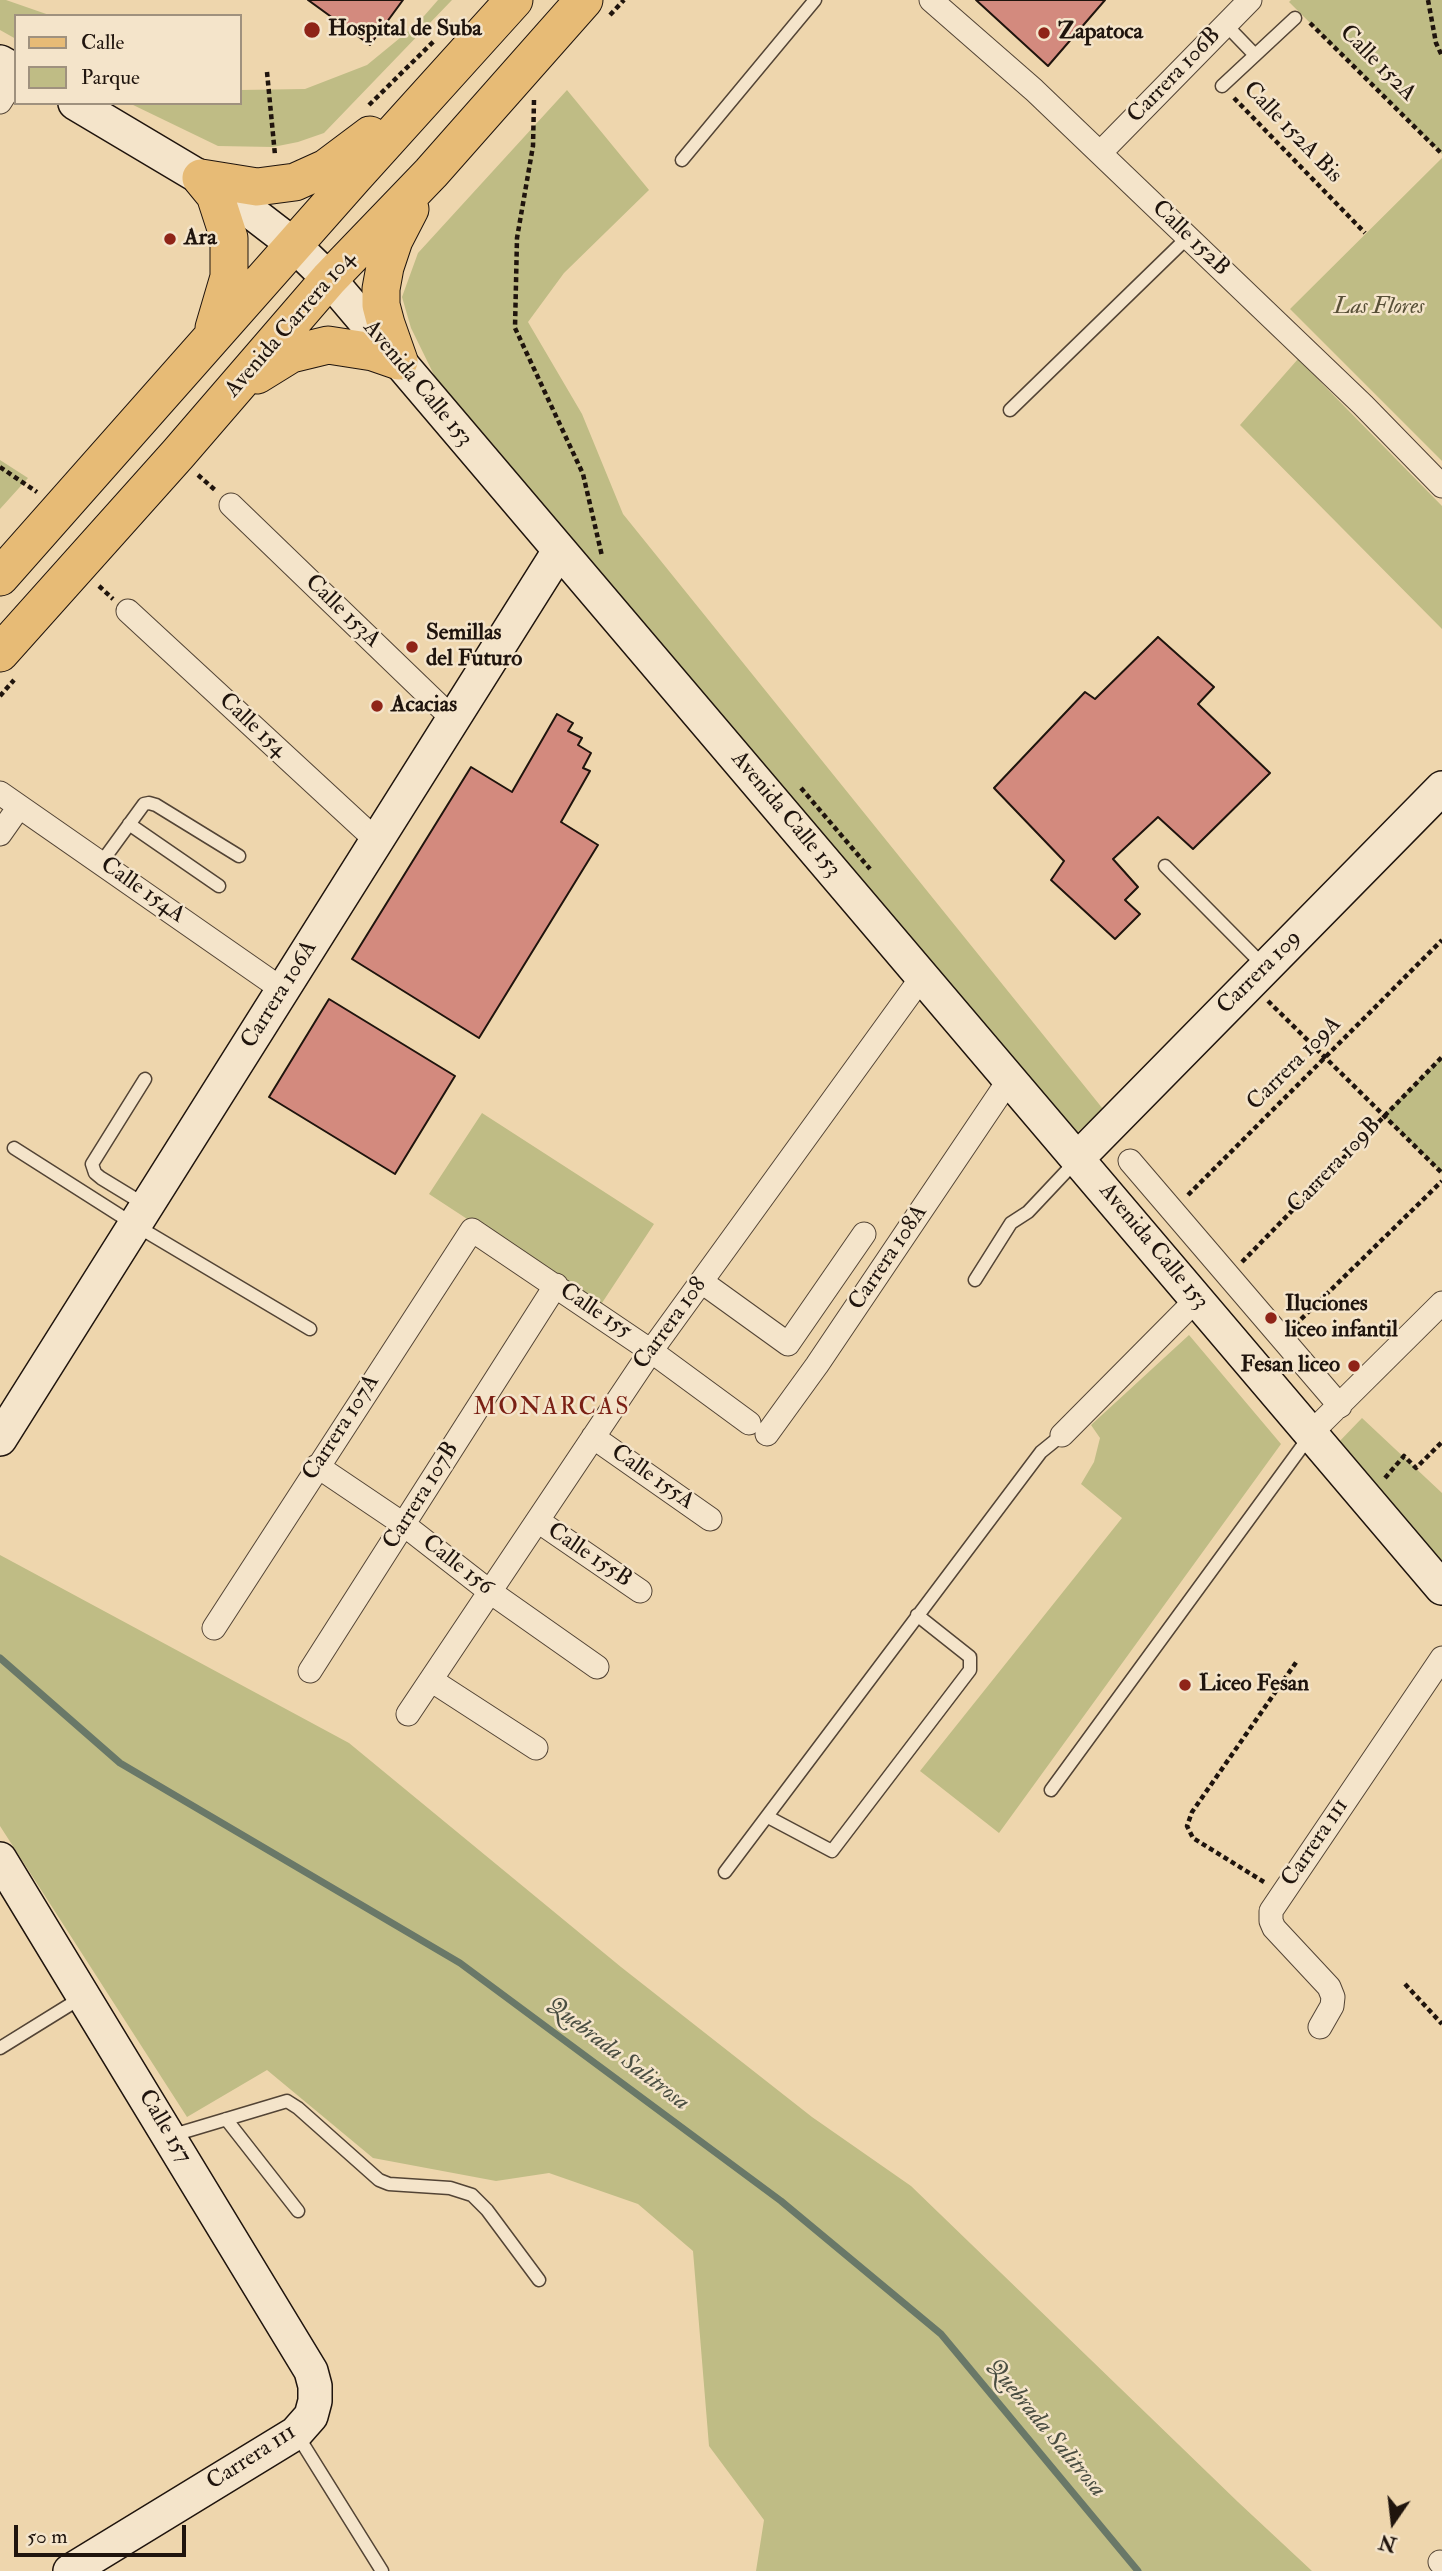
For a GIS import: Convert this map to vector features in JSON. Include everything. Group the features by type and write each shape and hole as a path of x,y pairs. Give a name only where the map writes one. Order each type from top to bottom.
{"main road":[{"path":"0,577 514,0"},
{"name":"Avenida Carrera 104","path":"0,653 329,279 431,173 584,0"},
{"path":"201,177 257,187 295,182 326,168 438,84"},
{"path":"398,361 381,304 383,274 394,240 431,173"},
{"path":"201,177 215,195 229,238 229,277 209,341"},
{"path":"235,389 291,354 313,347 328,345 351,348 398,361"}],"street":[{"name":"Calle 152B","path":"931,0 1034,90 1363,405 1442,485"},
{"name":"Carrera 106B","path":"1100,153 1250,0"},
{"path":"0,102 14,80"},
{"name":"Avenida Calle 153","path":"78,105 201,177 294,244 329,279 1442,1588"},
{"name":"Calle 153A","path":"231,505 453,719"},
{"name":"Carrera 106A","path":"2,1430 141,1216 559,551"},
{"name":"Calle 154","path":"128,611 377,841"},
{"name":"Carrera 109","path":"1078,1158 1442,788"},
{"name":"Calle 154A","path":"0,793 283,990"},
{"path":"0,834 19,807"},
{"name":"Carrera 108","path":"408,1714 652,1351 922,977"},
{"name":"Carrera 108A","path":"758,1429 817,1365 1009,1080"},
{"name":"Avenida Calle 153","path":"1130,1161 1340,1406"},
{"name":"Calle 155","path":"472,1230 652,1351 758,1429"},
{"name":"Carrera 107A","path":"214,1628 472,1230"},
{"path":"702,1282 788,1344 864,1234"},
{"name":"Carrera 107B","path":"310,1671 556,1285"},
{"path":"1062,1435 1197,1299"},
{"path":"1311,1433 1442,1303"},
{"name":"Calle 155A","path":"593,1437 710,1518"},
{"name":"Calle 156","path":"317,1466 404,1524 489,1591 597,1667"},
{"name":"Calle 155B","path":"538,1521 640,1591"},
{"name":"Carrera 111","path":"1320,2026 1332,2007 1333,1997 1329,1987 1273,1928 1271,1911 1442,1658"},
{"path":"431,1680 536,1748"},
{"name":"Calle 157","path":"0,1859 311,2371 315,2401"},
{"name":"Carrera 111","path":"70,2571 296,2433 311,2416 315,2401"}],"lane":[{"path":"682,160 815,0"},
{"path":"1222,86 1254,54 1301,19"},
{"path":"1226,25 1254,54"},
{"path":"1010,410 1188,237"},
{"path":"101,863 144,804 156,805 239,856"},
{"path":"129,824 219,886"},
{"path":"1165,866 1258,975"},
{"path":"141,1216 95,1173 92,1164 145,1079"},
{"path":"13,1148 141,1216 310,1329"},
{"path":"975,1280 1012,1223 1028,1212 1078,1158"},
{"path":"1051,1790 1311,1433"},
{"path":"725,1872 1041,1452 1062,1435"},
{"path":"768,1817 832,1851 970,1670 970,1657 917,1615"},
{"path":"0,2048 84,1996"},
{"path":"170,2136 287,2101 379,2180 389,2184 450,2188 472,2195 487,2210 539,2280"},
{"path":"226,2119 298,2211"},
{"path":"296,2433 382,2571"}],"path":[{"path":"1428,0 1436,43 1442,56"},
{"name":"Calle 152A","path":"1301,19 1442,154"},
{"path":"367,108 439,36"},
{"path":"267,72 276,161"},
{"name":"Calle 152A Bis","path":"1222,86 1365,233"},
{"path":"534,99 533,146 517,238 515,328 583,474 601,554 609,565"},
{"path":"0,467 39,494"},
{"path":"793,778 873,872"},
{"name":"Carrera 109A","path":"1172,1211 1442,940"},
{"path":"1258,975 1326,1058 1442,1173"},
{"name":"Carrera 109B","path":"1228,1276 1442,1057"},
{"path":"1282,1338 1442,1181"},
{"path":"1367,1499 1404,1456 1416,1468 1442,1442"},
{"path":"1283,1894 1193,1838 1187,1826 1192,1812 1297,1661"},
{"path":"1405,1984 1442,2024"}],"green space":[{"path":"0,0 46,14 14,14 14,38 0,30"},
{"path":"438,0 452,0 324,133 298,142 273,147 218,146 133,105 242,105 242,90 305,89 367,65 417,24"},
{"path":"1442,0 1442,154 1289,2"},
{"path":"567,90 649,190 564,273 528,322 582,414 623,514 1103,1109 1068,1141 496,448 436,379 411,328 402,297 418,253"},
{"name":"Las Flores","path":"1442,158 1442,461 1290,309"},
{"path":"1298,359 1442,506 1442,629 1240,425"},
{"path":"0,460 28,478 0,509"},
{"path":"1442,1057 1442,1173 1383,1115"},
{"path":"482,1113 654,1224 600,1306 429,1194"},
{"path":"1189,1335 1281,1444 999,1833 920,1771 1122,1518 1081,1484 1094,1462 1100,1438 1091,1425"},
{"path":"1362,1418 1442,1493 1442,1567 1336,1445"},
{"path":"0,1555 349,1743 621,1967 812,2117 911,2186 1312,2571 756,2571 764,2520 709,2446 693,2251 638,2204 549,2173 496,2181 373,2158 267,2070 187,2117 0,1826"}],"building":[{"path":"308,0 403,0 370,45"},
{"name":"Zapatoca","path":"976,0 1105,0 1048,66"},
{"path":"1158,637 1214,687 1198,704 1270,773 1193,849 1158,817 1113,859 1138,887 1125,900 1140,914 1115,939 1051,880 1064,861 994,788 1085,692 1095,699"},
{"path":"557,714 573,723 568,731 582,738 578,745 591,753 583,768 590,771 561,822 598,845 479,1038 352,959 471,767 512,792"},
{"path":"329,999 455,1076 395,1174 269,1097"}],"waterway":[{"name":"Quebrada Salitrosa","path":"0,1658 120,1763 460,1963 781,2201 941,2334 1138,2571"}],"place":[{"name":"Hospital de Suba","path":"312,30"},
{"name":"Zapatoca","path":"1044,33"},
{"name":"Ara","path":"170,239"},
{"name":"Semillas del Futuro","path":"412,647"},
{"name":"Acacias","path":"377,706"},
{"name":"Iluciones liceo infantil","path":"1271,1318"},
{"name":"Fesan liceo","path":"1354,1366"},
{"name":"Liceo Fesan","path":"1185,1685"}],"district":[{"name":"MONARCAS","path":"552,1409"}]}
